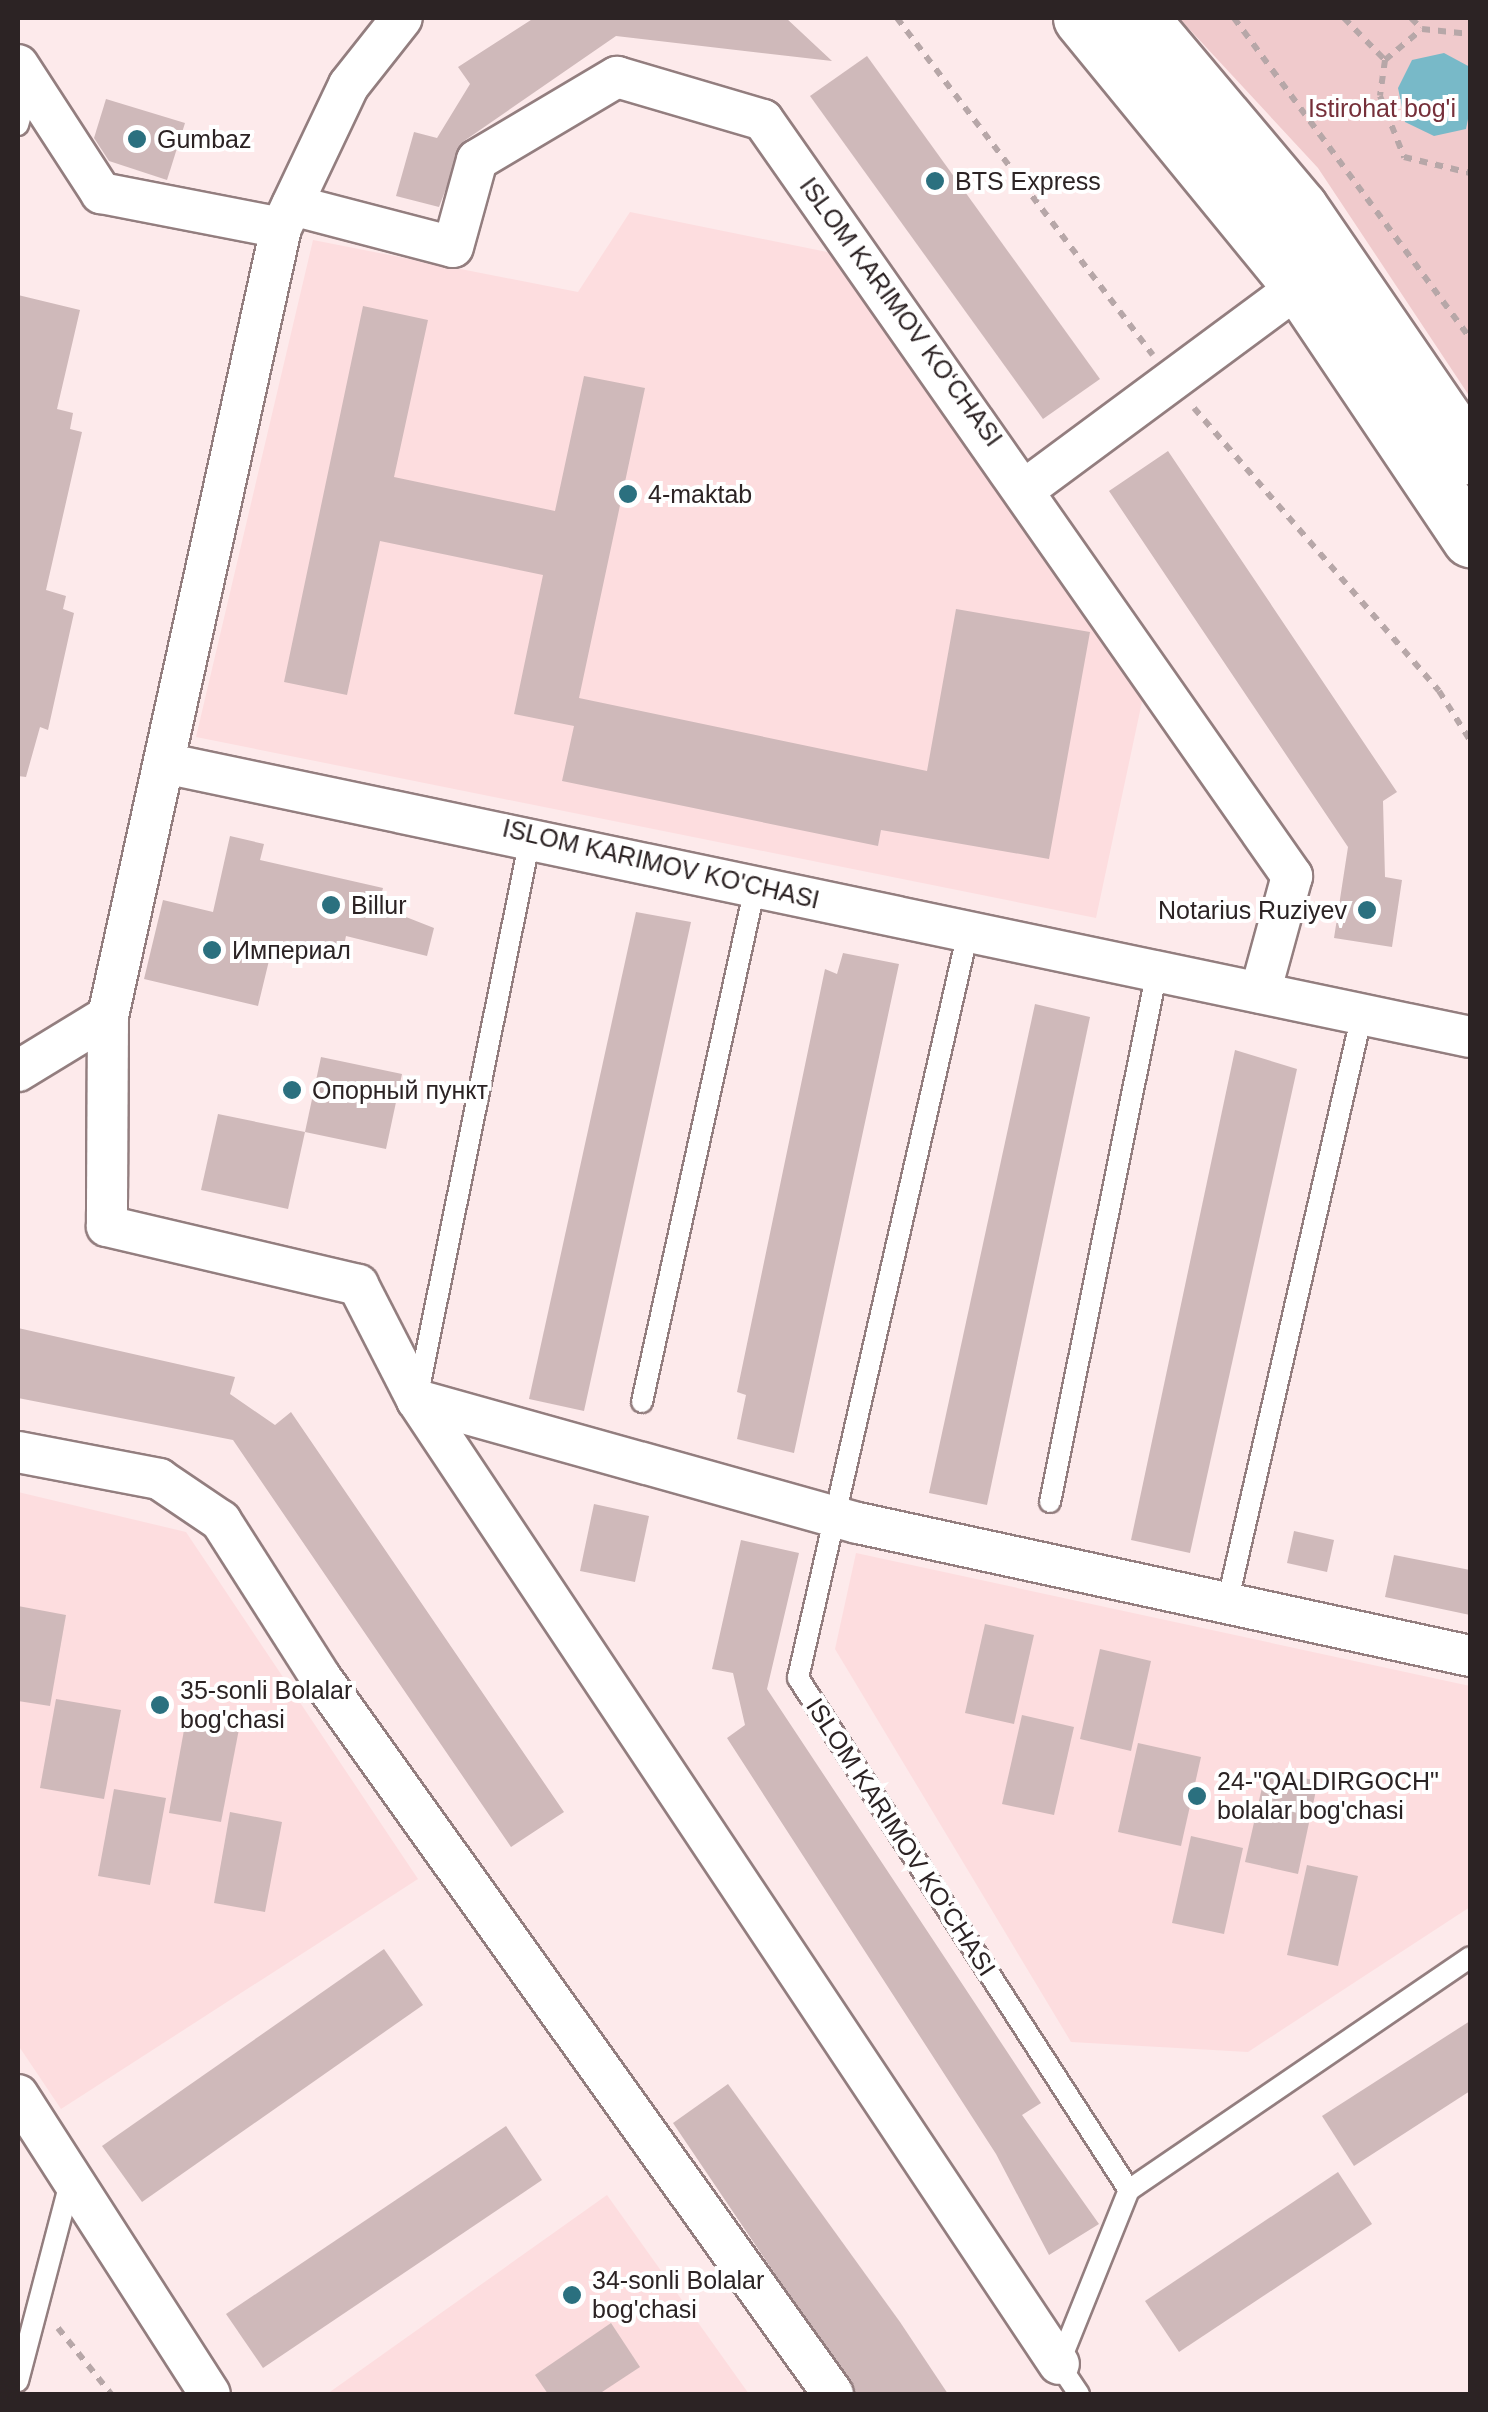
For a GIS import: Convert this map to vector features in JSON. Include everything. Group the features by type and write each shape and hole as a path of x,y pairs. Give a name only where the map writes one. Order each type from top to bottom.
{"main road":[{"path":"1081,18 1300,286 1470,539"},
{"path":"1140,18 1300,208 1470,456"}],"street":[{"path":"402,18 349,85 286,216 108,1016 107,1226 358,1285 417,1400 1068,2379"},
{"path":"24,73 101,193 286,216"},
{"name":"ISLOM KARIMOV KO‘CHASI","path":"286,216 453,247 478,160 617,77 763,120 1028,488 1292,876 1260,993"},
{"path":"1028,488 1300,286"},
{"name":"ISLOM KARIMOV KO'CHASI","path":"164,762 531,834 756,887 1470,1037"},
{"path":"18,1071 108,1016"},
{"path":"417,1400 836,1514 1470,1656"},
{"path":"18,1452 159,1479 221,1520 355,1726 832,2394"},
{"path":"18,2095 210,2394"}],"lane":[{"path":"18,125 24,73"},
{"path":"417,1400 531,834"},
{"path":"642,1402 756,887"},
{"name":"ISLOM KARIMOV KO‘CHASI","path":"968,932 798,1678 1129,2190"},
{"path":"1050,1502 1157,972"},
{"path":"1227,1604 1362,1014"},
{"path":"1068,2379 1129,2190 1470,1957"},
{"path":"18,2380 72,2176"}],"path":[{"path":"1234,18 1470,338"},
{"path":"1344,18 1385,60"},
{"path":"1411,18 1422,29 1470,32"},
{"path":"1422,29 1385,60 1380,96 1404,157 1469,168"},
{"path":"39,2304 111,2394"}],"shaded area":[{"name":"4-maktab","path":"630,212 837,254 1143,697 1096,918 196,737 313,240 578,292"},
{"name":"35-sonli Bolalar bog'chasi","path":"18,1492 186,1532 418,1879 61,2109 18,2045"},
{"name":"24-\"QALDIRGOCH\" bolalar bog'chasi","path":"856,1553 1470,1686 1470,1907 1248,2052 1071,2042 835,1649"},
{"name":"34-sonli Bolalar bog'chasi","path":"607,2195 749,2394 327,2394"}],"green space":[{"name":"Istirohat bog'i","path":"1179,18 1470,18 1470,397 1318,168"}],"water":[{"path":"1444,53 1470,67 1470,109 1466,129 1434,136 1405,122 1398,88 1412,60"}],"building":[{"path":"534,18 786,18 832,61 616,36 464,141 439,207 396,196 414,132 437,138 470,84 458,67"},
{"path":"867,56 1100,379 1043,419 810,96"},
{"name":"Gumbaz","path":"106,99 185,123 167,180 109,161 94,138"},
{"path":"18,295 80,310 57,409 73,413 70,429 82,432 46,590 66,596 63,609 74,613 48,730 40,727 26,777 18,776"},
{"path":"363,306 428,320 394,477 555,511 584,376 645,388 579,698 927,771 956,609 1090,632 1049,859 881,830 878,846 562,781 574,726 514,714 543,575 380,541 347,695 284,682"},
{"path":"1168,451 1397,792 1383,801 1385,877 1402,880 1392,947 1334,938 1348,847 1109,491"},
{"path":"230,836 264,844 260,860 383,888 378,906 434,928 427,956 346,936 341,960 273,944 258,1006 144,979 163,900 213,912"},
{"path":"636,912 691,922 584,1411 529,1399"},
{"path":"843,953 899,964 794,1453 737,1439 746,1395 737,1392 825,969 837,974"},
{"path":"1035,1004 1090,1017 987,1505 929,1493"},
{"path":"1235,1050 1297,1069 1190,1553 1131,1540"},
{"path":"321,1057 402,1074 386,1149 305,1132"},
{"path":"218,1114 305,1132 288,1209 201,1190"},
{"path":"18,1328 235,1377 230,1394 275,1425 291,1412 564,1812 511,1847 233,1440 18,1398"},
{"path":"594,1504 649,1516 635,1582 580,1571"},
{"path":"1294,1531 1334,1540 1327,1572 1287,1563"},
{"path":"741,1540 799,1553 767,1689 1041,2103 1022,2115 1099,2224 1049,2255 996,2154 727,1738 745,1725 733,1673 712,1669"},
{"path":"1394,1555 1470,1570 1470,1615 1385,1597"},
{"path":"18,1606 66,1615 50,1706 18,1701"},
{"path":"985,1624 1034,1635 1014,1724 965,1713"},
{"path":"1100,1649 1151,1661 1131,1751 1080,1739"},
{"path":"56,1699 121,1710 104,1799 40,1788"},
{"path":"1022,1715 1074,1727 1054,1815 1002,1804"},
{"path":"186,1719 239,1729 221,1822 169,1813"},
{"path":"1138,1743 1201,1757 1181,1846 1118,1832"},
{"path":"1266,1770 1318,1781 1298,1874 1245,1862"},
{"path":"114,1789 166,1798 150,1885 98,1876"},
{"path":"230,1812 282,1822 265,1912 214,1903"},
{"path":"1191,1836 1243,1848 1224,1934 1172,1923"},
{"path":"1307,1865 1358,1876 1338,1966 1287,1955"},
{"path":"384,1949 423,2005 142,2202 102,2146"},
{"path":"1470,2021 1470,2091 1354,2166 1322,2116"},
{"path":"728,2084 948,2394 856,2394 673,2123"},
{"path":"506,2126 542,2180 263,2368 226,2314"},
{"path":"1338,2172 1372,2224 1179,2352 1145,2301"},
{"path":"611,2323 640,2367 599,2394 548,2394 535,2375"}],"place":[{"name":"Gumbaz","path":"137,139"},
{"name":"BTS Express","path":"935,181"},
{"name":"4-maktab","path":"628,494"},
{"name":"Billur","path":"331,905"},
{"name":"Notarius Ruziyev","path":"1367,910"},
{"name":"Империал","path":"212,950"},
{"name":"Опорный пункт","path":"292,1090"},
{"name":"35-sonli Bolalar bog'chasi","path":"160,1705"},
{"name":"24-\"QALDIRGOCH\" bolalar bog'chasi","path":"1197,1796"},
{"name":"34-sonli Bolalar bog'chasi","path":"572,2295"}]}
